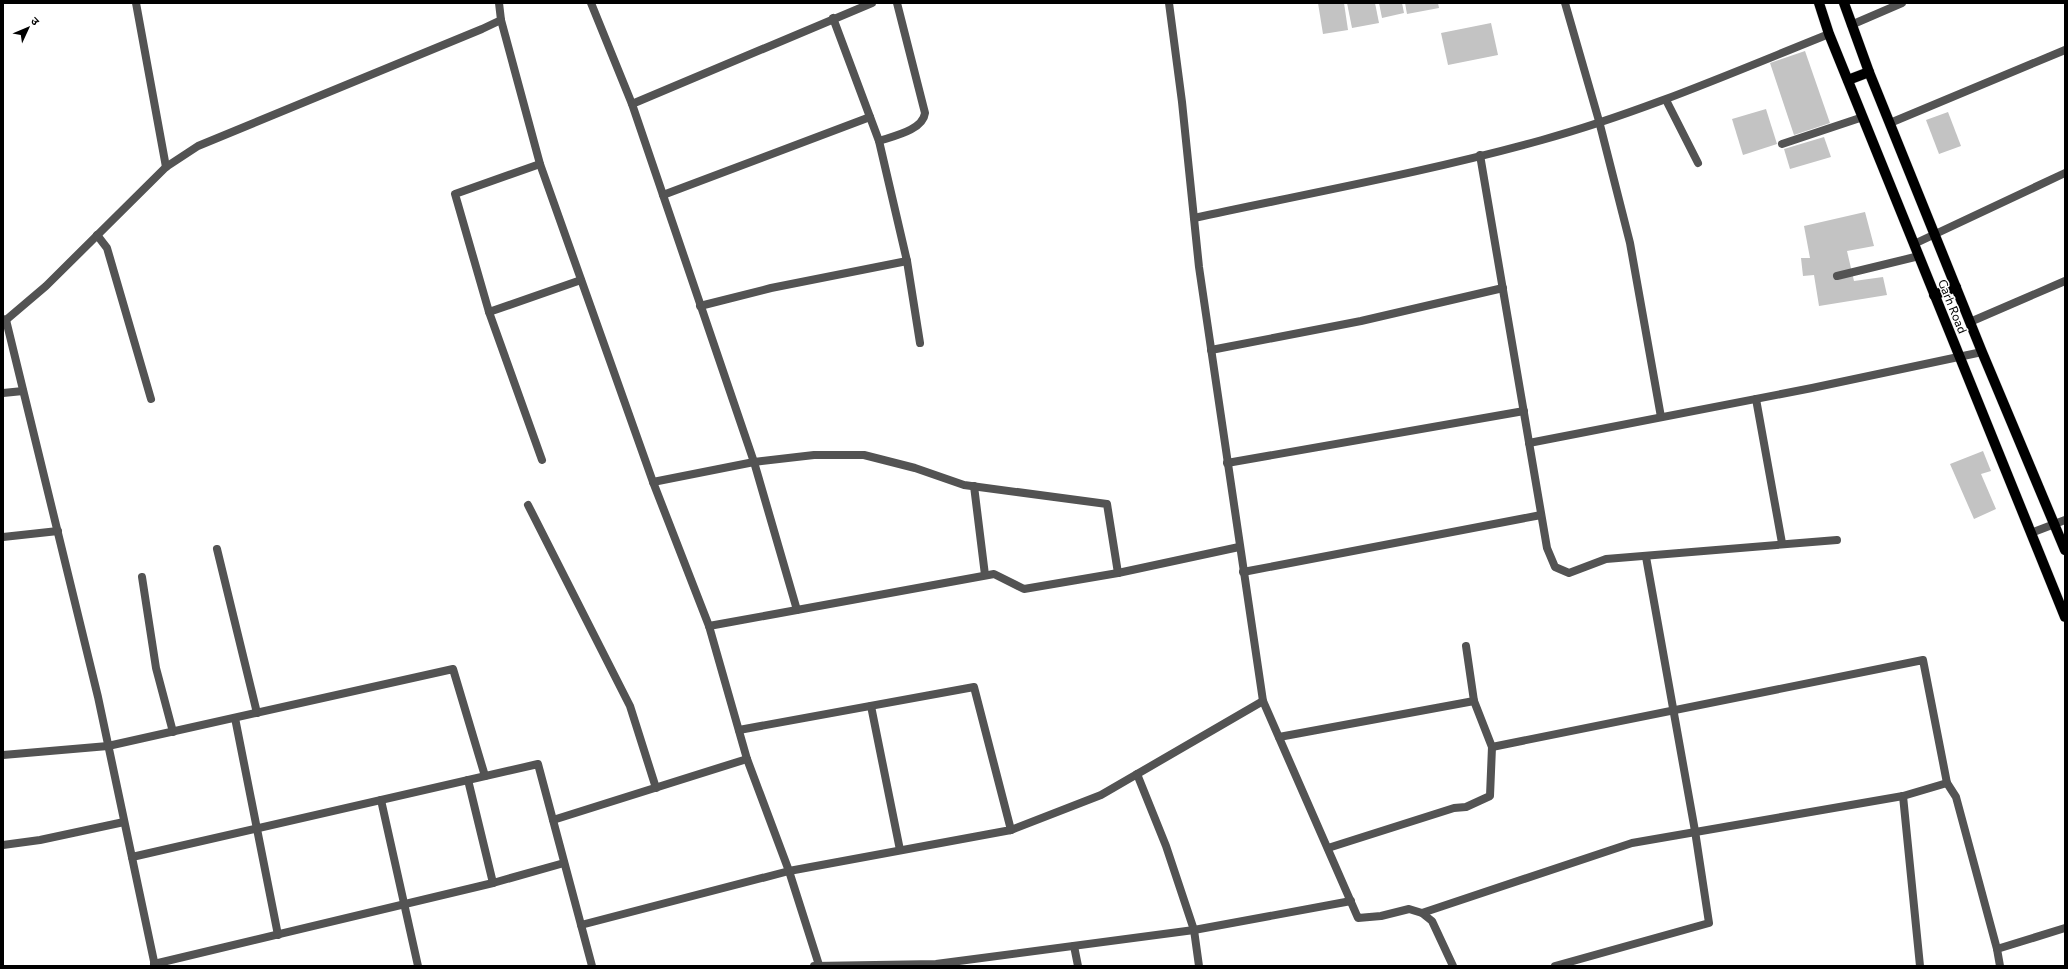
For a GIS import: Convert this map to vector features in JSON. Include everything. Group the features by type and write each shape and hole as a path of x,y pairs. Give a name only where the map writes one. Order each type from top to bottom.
{"main road":[{"name":"Garh Road","path":"1819,3 1829,34 2065,617"},
{"name":"Garh Road","path":"1844,3 1869,72 1982,352 2065,550"},
{"path":"1848,80 1869,72"},
{"path":"1934,295 1956,286"}],"street":[{"path":"136,3 166,166"},
{"path":"499,3 501,20 540,164 653,482 710,626 747,759 789,871 816,966 936,965 1194,930 1351,901"},
{"path":"591,3 632,104 754,462 797,610"},
{"path":"632,104 833,18 872,3"},
{"path":"880,141 917,126 924,119 925,113 897,3"},
{"path":"1169,3 1211,350 1263,701 1358,918 1381,916 1409,909 1422,913 1432,921 1453,966"},
{"path":"1565,3 1599,121 1630,244 1661,417"},
{"path":"1851,25 1902,3"},
{"path":"833,18 880,141 907,261 920,343"},
{"path":"501,20 198,146 166,166 46,286 4,319 58,531 108,746 154,965 405,905 493,883 564,863"},
{"path":"1194,218 1417,170 1542,140 1666,100 1829,34"},
{"path":"1890,123 2065,50"},
{"path":"1666,100 1698,163"},
{"path":"663,195 870,117"},
{"path":"1782,144 1863,118"},
{"path":"1480,155 1547,548 1555,567 1569,573 1606,559 1646,557 1782,543 1836,540"},
{"path":"540,164 455,194 489,312 542,460"},
{"path":"1914,244 2065,173"},
{"path":"97,234 107,248 151,399"},
{"path":"1837,276 1919,256"},
{"path":"700,306 771,288 907,261"},
{"path":"489,312 581,280"},
{"path":"1970,322 2065,281"},
{"path":"1211,350 1361,321 1503,288"},
{"path":"1529,443 1756,399 1982,352"},
{"path":"3,394 23,392"},
{"path":"1756,399 1782,543"},
{"path":"1227,463 1524,411"},
{"path":"653,482 754,462 814,455 864,455 915,468 964,485 1107,504 1118,573"},
{"path":"974,486 985,576"},
{"path":"528,505 630,706 656,788"},
{"path":"1243,572 1541,515"},
{"path":"2031,533 2065,520"},
{"path":"3,537 58,531"},
{"path":"710,626 994,574 1024,589 1118,573 1239,547"},
{"path":"217,549 257,713"},
{"path":"1555,966 1709,923 1695,831 1646,557"},
{"path":"142,577 156,668 173,732"},
{"path":"1328,848 1454,808 1466,807 1490,796 1492,747 1474,701 1466,646"},
{"path":"1492,747 1923,660 1946,783 1956,797 1997,949 2000,966"},
{"path":"3,755 108,746 453,670 485,776"},
{"path":"739,730 974,687 1011,830"},
{"path":"581,925 789,871 1011,830 1101,795 1263,701"},
{"path":"1279,737 1474,701"},
{"path":"871,706 900,850"},
{"path":"236,718 278,935"},
{"path":"553,820 747,759"},
{"path":"132,857 538,764 592,966"},
{"path":"1137,774 1166,846 1194,930 1199,966"},
{"path":"468,780 493,883"},
{"path":"1422,913 1632,843 1903,796 1946,783"},
{"path":"1903,796 1920,966"},
{"path":"381,800 418,966"},
{"path":"3,845 40,840 124,822"},
{"path":"1997,949 2065,928"},
{"path":"1074,946 1078,966"}],"building":[{"path":"1318,3 1344,3 1348,30 1323,34"},
{"path":"1347,3 1375,3 1379,23 1352,28"},
{"path":"1379,3 1402,3 1404,13 1382,18"},
{"path":"1405,3 1438,3 1439,8 1407,14"},
{"path":"1491,23 1498,55 1448,65 1441,33"},
{"path":"1805,51 1830,123 1794,135 1770,63"},
{"path":"1766,109 1777,144 1743,155 1732,119"},
{"path":"1948,112 1961,146 1939,154 1926,120"},
{"path":"1824,137 1831,157 1790,169 1784,149"},
{"path":"1865,212 1874,246 1847,251 1854,281 1883,277 1887,295 1819,306 1814,275 1803,276 1801,258 1810,258 1804,226"},
{"path":"1983,451 1991,471 1981,474 1996,509 1974,519 1950,464"}]}
